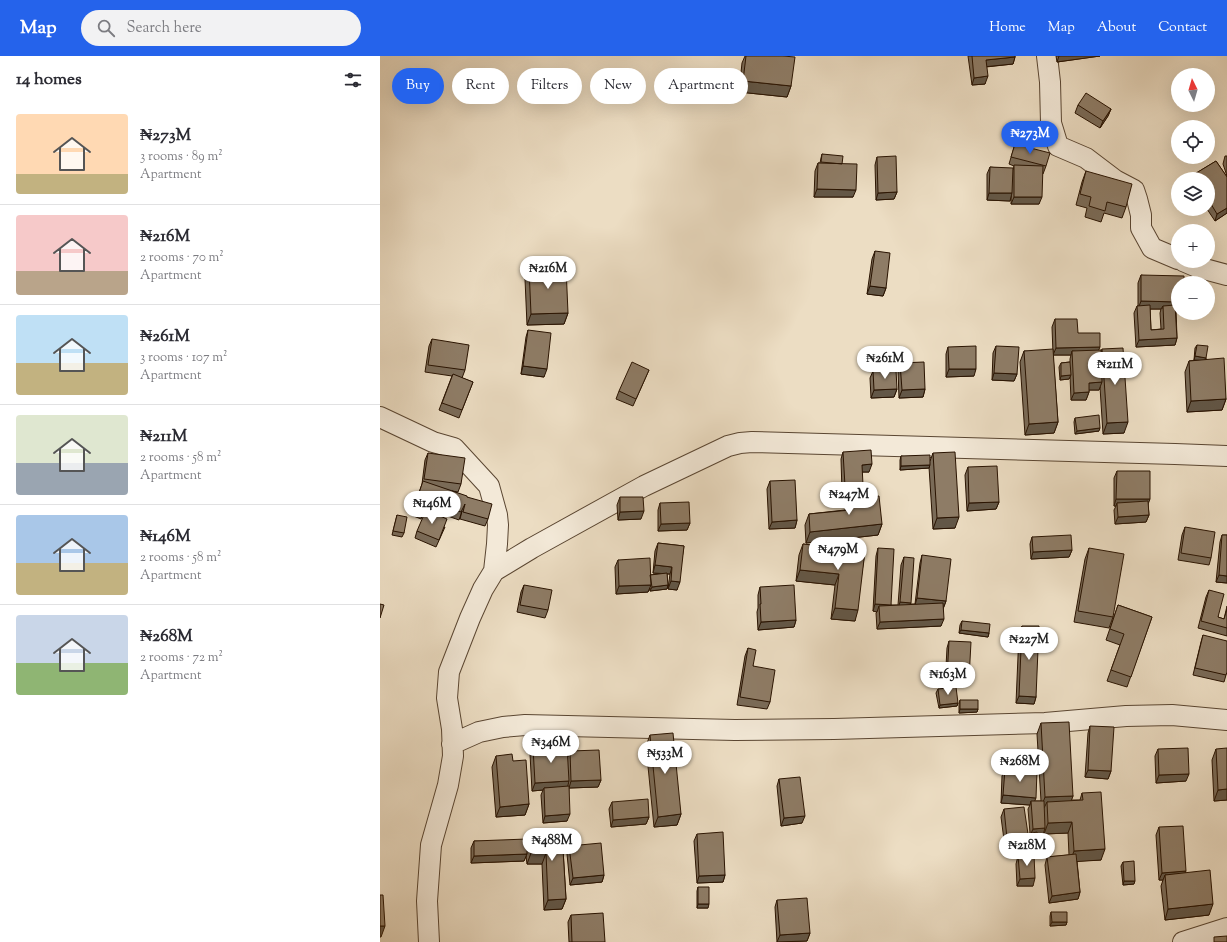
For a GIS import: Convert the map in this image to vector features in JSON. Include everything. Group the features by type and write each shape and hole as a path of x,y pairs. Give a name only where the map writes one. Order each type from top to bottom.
{"street":[{"path":"1047,56 1050,82 1051,123 1058,146 1086,158 1115,180 1134,190 1141,215 1141,228 1152,248 1171,256"},
{"path":"1201,268 1227,275"},
{"path":"380,417 433,442 454,448 488,486 497,514 498,524 494,571 480,596 449,672 447,698 452,730 453,756 448,786 431,845 427,900 429,942"},
{"path":"494,571 532,548 644,486 728,446 740,443 768,442 1227,456"},
{"path":"452,744 479,732 503,727 525,725 735,730 1045,724 1126,716 1227,718"},
{"path":"1183,942 1227,928"}],"building":[{"path":"746,56 795,57 791,86 748,82 748,68 745,68"},
{"path":"972,56 1015,57 986,60 988,76 974,78"},
{"path":"1086,93 1111,109 1103,121 1078,105"},
{"path":"1015,144 1050,153 1046,166 1011,157"},
{"path":"822,154 843,156 842,164 821,162"},
{"path":"896,156 897,192 878,193 877,157"},
{"path":"1215,162 1227,177 1227,208 1217,214 1215,211 1215,172 1198,172 1211,164 1215,164"},
{"path":"818,163 857,164 856,190 817,189"},
{"path":"1014,165 1043,166 1042,197 1014,197"},
{"path":"990,167 1013,168 1012,193 989,193"},
{"path":"1086,171 1132,184 1126,207 1107,202 1105,211 1089,206 1091,197 1080,194"},
{"path":"875,251 890,253 886,288 870,286"},
{"path":"566,267 568,313 531,314 529,268"},
{"path":"1141,275 1184,276 1171,276 1171,302 1141,301"},
{"path":"1150,305 1151,330 1164,329 1163,306 1171,305 1171,320 1176,320 1177,338 1139,340 1137,306"},
{"path":"1055,319 1077,319 1078,333 1100,333 1100,347 1056,348"},
{"path":"528,330 551,333 547,369 523,366"},
{"path":"432,339 469,345 465,370 428,365"},
{"path":"1197,345 1208,346 1206,358 1195,356"},
{"path":"976,346 976,369 949,369 948,347"},
{"path":"996,346 1019,347 1017,374 994,373"},
{"path":"1123,348 1128,422 1107,423 1102,349"},
{"path":"1053,349 1058,422 1029,424 1024,351"},
{"path":"1101,350 1102,382 1089,383 1089,392 1074,393 1072,351"},
{"path":"1224,358 1226,399 1191,401 1189,361"},
{"path":"632,362 649,370 636,399 619,391"},
{"path":"924,362 925,389 902,390 900,363"},
{"path":"1070,362 1071,375 1061,376 1061,363"},
{"path":"896,370 897,389 874,390 873,371"},
{"path":"453,374 473,382 462,410 442,403"},
{"path":"1099,415 1100,428 1077,431 1075,418"},
{"path":"871,450 872,464 862,465 863,485 845,486 843,452"},
{"path":"955,452 959,517 937,518 933,453"},
{"path":"428,453 465,458 461,484 424,479"},
{"path":"930,455 930,465 901,466 901,456"},
{"path":"997,466 999,502 969,503 968,467"},
{"path":"1117,471 1150,471 1150,499 1116,499"},
{"path":"795,480 797,520 772,522 770,481"},
{"path":"423,481 467,497 492,504 488,519 463,512 465,504 461,512 428,501 424,511 414,508"},
{"path":"879,496 882,524 810,532 809,514 850,510 849,499"},
{"path":"620,497 643,497 644,511 620,512"},
{"path":"1148,501 1149,515 1118,517 1117,503"},
{"path":"689,502 690,523 661,524 660,503"},
{"path":"426,510 447,519 439,540 417,531"},
{"path":"397,515 407,517 404,533 393,531"},
{"path":"1185,527 1215,532 1211,558 1181,553"},
{"path":"1071,535 1072,550 1033,552 1032,537"},
{"path":"1222,535 1227,535 1227,576 1219,575"},
{"path":"658,543 684,546 680,582 671,581 672,567 655,565"},
{"path":"803,544 865,551 858,610 835,608 839,574 800,570"},
{"path":"878,548 894,549 891,605 875,604"},
{"path":"1089,548 1124,554 1113,617 1078,611"},
{"path":"922,555 951,559 946,601 917,598"},
{"path":"904,557 914,558 911,603 900,602"},
{"path":"650,558 651,585 619,586 618,560"},
{"path":"667,573 668,585 652,587 650,575"},
{"path":"524,585 552,590 548,610 520,605"},
{"path":"794,585 796,620 761,622 760,587"},
{"path":"1209,590 1224,594 1218,617 1224,619 1227,609 1227,628 1201,621"},
{"path":"943,603 944,619 880,622 879,606"},
{"path":"380,604 384,605 380,618"},
{"path":"1118,605 1152,617 1131,677 1111,670 1124,634 1110,629"},
{"path":"962,621 990,624 989,633 961,630"},
{"path":"1022,626 1039,626 1036,697 1019,696"},
{"path":"1203,635 1227,641 1226,675 1195,668"},
{"path":"949,641 971,642 969,679 947,678"},
{"path":"748,648 756,650 753,666 775,670 770,702 740,697"},
{"path":"956,687 958,703 940,705 938,689"},
{"path":"960,700 978,700 978,709 960,709"},
{"path":"1069,722 1073,796 1045,797 1041,723"},
{"path":"1090,726 1114,727 1111,771 1088,770"},
{"path":"673,733 681,814 658,817 650,735"},
{"path":"567,745 569,781 535,783 533,747"},
{"path":"1188,748 1189,774 1159,775 1158,749"},
{"path":"1227,748 1227,789 1218,790 1216,749"},
{"path":"599,750 601,780 571,781 570,751"},
{"path":"512,754 513,761 526,760 529,804 500,807 496,756"},
{"path":"1005,769 1037,771 1036,798 1003,795"},
{"path":"800,777 805,816 784,818 779,779"},
{"path":"569,786 570,814 545,816 544,788"},
{"path":"1101,792 1105,849 1074,851 1072,822 1048,823 1047,802 1083,800 1082,793"},
{"path":"648,799 649,817 613,820 612,802"},
{"path":"1031,801 1044,801 1045,828 1033,829"},
{"path":"1024,807 1028,834 1037,832 1038,844 1008,848 1004,809"},
{"path":"1183,826 1186,871 1162,873 1159,827"},
{"path":"723,832 725,875 699,876 697,834"},
{"path":"562,833 566,899 548,900 546,853 531,853 530,835"},
{"path":"527,839 527,854 474,856 474,841"},
{"path":"601,843 604,875 573,878 569,846"},
{"path":"1076,854 1080,892 1052,896 1047,857"},
{"path":"1034,855 1035,878 1020,879 1018,856"},
{"path":"1134,861 1135,881 1124,881 1123,862"},
{"path":"1210,870 1213,904 1168,909 1165,875"},
{"path":"698,887 709,887 709,904 698,904"},
{"path":"380,895 383,895 385,926 380,926"},
{"path":"807,898 810,933 780,935 777,900"},
{"path":"1051,912 1067,912 1067,922 1052,922"},
{"path":"603,913 605,942 572,942 571,915"},
{"path":"1227,936 1227,942 1214,942 1214,937"}]}
